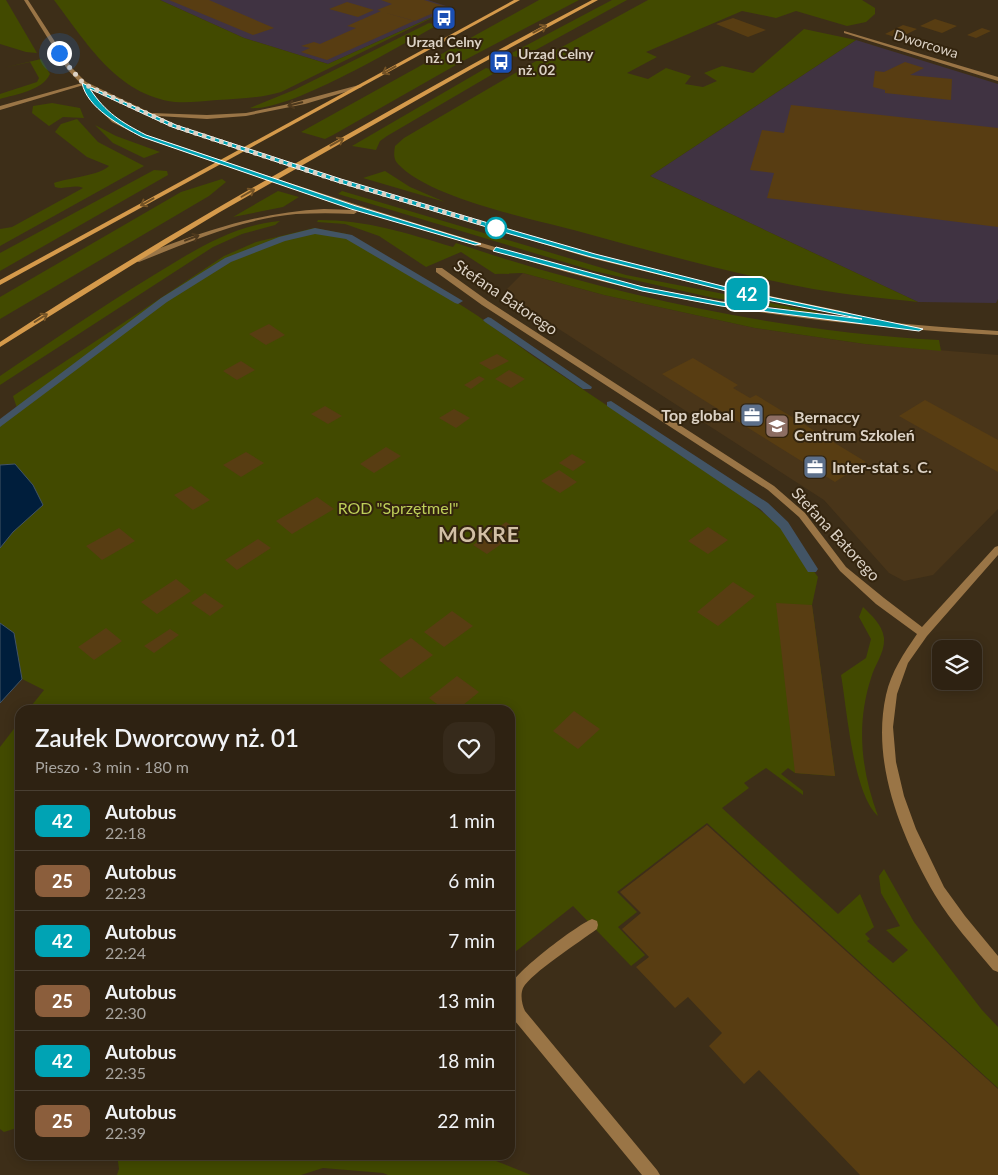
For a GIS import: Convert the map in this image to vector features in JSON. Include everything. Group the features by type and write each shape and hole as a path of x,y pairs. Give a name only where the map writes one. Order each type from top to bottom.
{"main road":[{"path":"0,284 518,0"},
{"path":"0,345 130,262 272,179 537,30 596,0"}],"street":[{"path":"26,0 70,68 84,84 97,104 114,120 129,129 246,171 371,213 584,275 642,289 740,308 919,329 998,333"},
{"name":"Dworcowa","path":"846,32 998,80"},
{"path":"0,108 84,84 174,126 269,158 593,256 742,293 919,329"},
{"path":"146,113 208,116 245,114 291,106 359,87"},
{"path":"130,262 211,231 261,216 308,211 371,213"},
{"name":"Stefana Batorego","path":"439,270 485,303 771,488 807,521 834,559 847,572 880,601 923,633"},
{"path":"998,549 923,633 906,657 893,688 887,728 890,768 913,835 933,878 957,916 998,966"},
{"path":"592,925 522,978 515,992 515,1006 520,1016 652,1175"}],"shaded area":[{"path":"160,0 428,0 452,8 328,64 244,38"},
{"path":"856,40 998,84 998,299 996,303 918,302 650,176"},
{"path":"523,273 604,295 755,328 865,344 998,355 998,509 933,575 904,581 889,573 824,500 503,293"}],"green space":[{"path":"0,0 6,0 37,53 26,52 0,44"},
{"path":"54,0 160,0 244,38 328,64 452,8 281,92 249,98 175,102 154,97 136,89 120,78 91,49"},
{"path":"539,0 579,0 463,61 325,139 301,132"},
{"path":"612,0 627,0 521,58 508,55"},
{"path":"648,0 862,0 875,8 875,14 866,22 847,26 796,11 776,18 742,11 646,52 657,57 627,73 648,79 666,68 691,76 685,84 703,87 717,81 704,73 722,66 753,73 804,29 856,40 650,176 918,302 839,293 754,277 511,214 434,188 413,176 396,162 394,156 395,146 404,138 529,65"},
{"path":"429,23 438,25 317,89 291,100 250,108 294,90"},
{"path":"41,59 50,74 46,80 28,91 0,99 0,94 37,82 39,78 30,62 3,68"},
{"path":"486,68 498,71 387,136 380,141 376,150 352,146"},
{"path":"52,103 80,108 84,118 63,117 49,126 32,113 33,106"},
{"path":"77,119 98,142 144,166 0,246 0,229 12,227 83,188 59,188 55,187 54,183 99,172 109,166 87,157 55,132 61,124"},
{"path":"95,125 116,136 160,152 144,158 113,143"},
{"path":"154,170 167,171 168,175 0,271 0,253"},
{"path":"385,171 410,187 445,202 363,178"},
{"path":"222,179 226,182 209,196 0,319 0,297 181,192"},
{"path":"278,191 299,197 283,207 233,217"},
{"path":"342,191 626,275 817,312 819,314 714,298 594,271 338,194"},
{"path":"318,220 370,225 403,232 453,247 456,243 574,279 694,308 817,328 939,340 941,351 865,344 755,328 604,295 523,273 495,274 461,252 426,267 379,236 345,224 317,222"},
{"path":"280,221 275,225 242,234 213,247 0,385 0,376 74,326 180,259 228,234 245,228"},
{"name":"ROD \"Sprzętmel\"","path":"314,228 347,234 366,244 478,316 533,356 744,497 783,529 818,577 812,605 835,776 795,773 788,768 781,774 803,791 803,795 766,768 744,783 749,788 722,808 838,914 860,894 874,927 865,934 870,939 867,941 893,963 908,950 886,930 900,926 881,893 879,876 884,869 914,922 982,1010 998,1027 998,1088 707,823 617,892 637,912 618,927 645,955 631,966 573,906 515,952 515,705 32,705 44,690 22,679 14,633 0,623 0,548 13,532 15,464 0,465 0,424 18,411 13,396 224,256 256,242"},
{"path":"863,607 879,624 884,638 883,649 866,696 862,730 864,765 878,816 869,805 857,771 841,675 866,658 871,639 859,617"},
{"path":"15,728 15,1129 4,1132 0,1129 0,747"},
{"path":"118,1160 494,1160 531,1175 388,1175 323,1168 301,1175 117,1175 119,1169"}],"water":[{"path":"15,464 33,485 43,505 13,532 0,548 0,465"},
{"path":"0,623 14,633 22,679 0,703"}],"building":[{"path":"169,0 209,0 274,28 253,35"},
{"path":"381,0 424,0 447,7 415,21 383,12 414,21 327,60 301,52 310,48 301,46 314,42 320,44 356,28 347,26 392,4"},
{"path":"347,2 374,10 358,17 329,9"},
{"path":"733,18 766,30 748,37 716,24"},
{"path":"935,19 957,26 942,33 920,26"},
{"path":"903,25 917,29 899,38 885,34"},
{"path":"982,28 991,31 976,38 967,35"},
{"path":"905,62 924,68 910,75 952,79 951,100 885,93 885,90 873,87 875,71 884,72"},
{"path":"791,105 998,128 998,227 767,198 774,173 750,170 762,130 784,133"},
{"path":"269,324 285,335 266,345 249,334"},
{"path":"497,354 509,361 491,370 479,363"},
{"path":"693,358 738,385 733,388 750,398 756,395 866,462 835,482 662,374"},
{"path":"241,361 255,370 237,380 223,371"},
{"path":"509,370 525,379 511,388 495,379"},
{"path":"479,376 485,379 471,389 464,385"},
{"path":"925,400 998,440 998,472 899,416"},
{"path":"325,406 342,416 328,424 311,414"},
{"path":"454,409 470,418 456,428 439,418"},
{"path":"386,447 401,456 374,473 360,464"},
{"path":"246,452 264,463 241,477 223,465"},
{"path":"572,454 586,462 573,471 559,463"},
{"path":"559,470 577,482 560,493 541,481"},
{"path":"191,486 210,500 193,510 174,495"},
{"path":"317,497 334,509 292,534 276,521"},
{"path":"506,522 520,531 487,554 473,545"},
{"path":"708,527 728,540 708,554 688,541"},
{"path":"119,528 135,541 102,560 86,546"},
{"path":"258,539 271,548 237,570 225,560"},
{"path":"176,579 191,591 157,614 141,602"},
{"path":"733,582 755,596 718,626 697,612"},
{"path":"205,593 224,606 210,616 191,603"},
{"path":"776,603 812,605 835,776 795,773"},
{"path":"452,611 473,626 444,647 424,632"},
{"path":"106,628 122,641 94,660 78,647"},
{"path":"170,629 179,635 154,653 144,646"},
{"path":"411,638 433,655 401,678 379,660"},
{"path":"457,676 479,692 463,705 438,705 429,698"},
{"path":"574,711 600,729 578,749 553,731"},
{"path":"707,825 998,1089 998,1175 860,1175 759,1070 744,1084 709,1046 722,1033 688,997 675,1008 636,967 649,957 622,929 641,913 620,892"}],"waterway":[{"path":"0,424 164,300 228,260 282,239 315,231 349,237 458,301"},
{"path":"488,320 587,387"},
{"path":"611,404 764,506 784,525 812,569"}],"bus line":[{"name":"42","path":"478,244 318,196 144,136 114,120 97,104 84,84 174,126 339,181 512,233 593,256 742,293 919,329 740,308 642,289 584,275 496,249"}],"place":[{"name":"Urząd Celny nż. 01","path":"444,18"},
{"name":"Urząd Celny nż. 02","path":"501,62"},
{"name":"Top global","path":"752,415"},
{"name":"Bernaccy Centrum Szkoleń","path":"777,426"},
{"name":"Inter-stat s. C.","path":"815,467"}],"district":[{"name":"MOKRE","path":"479,535"}],"route":[{"path":"59,53 84,84 174,126 339,181 498,228 496,228"}]}
